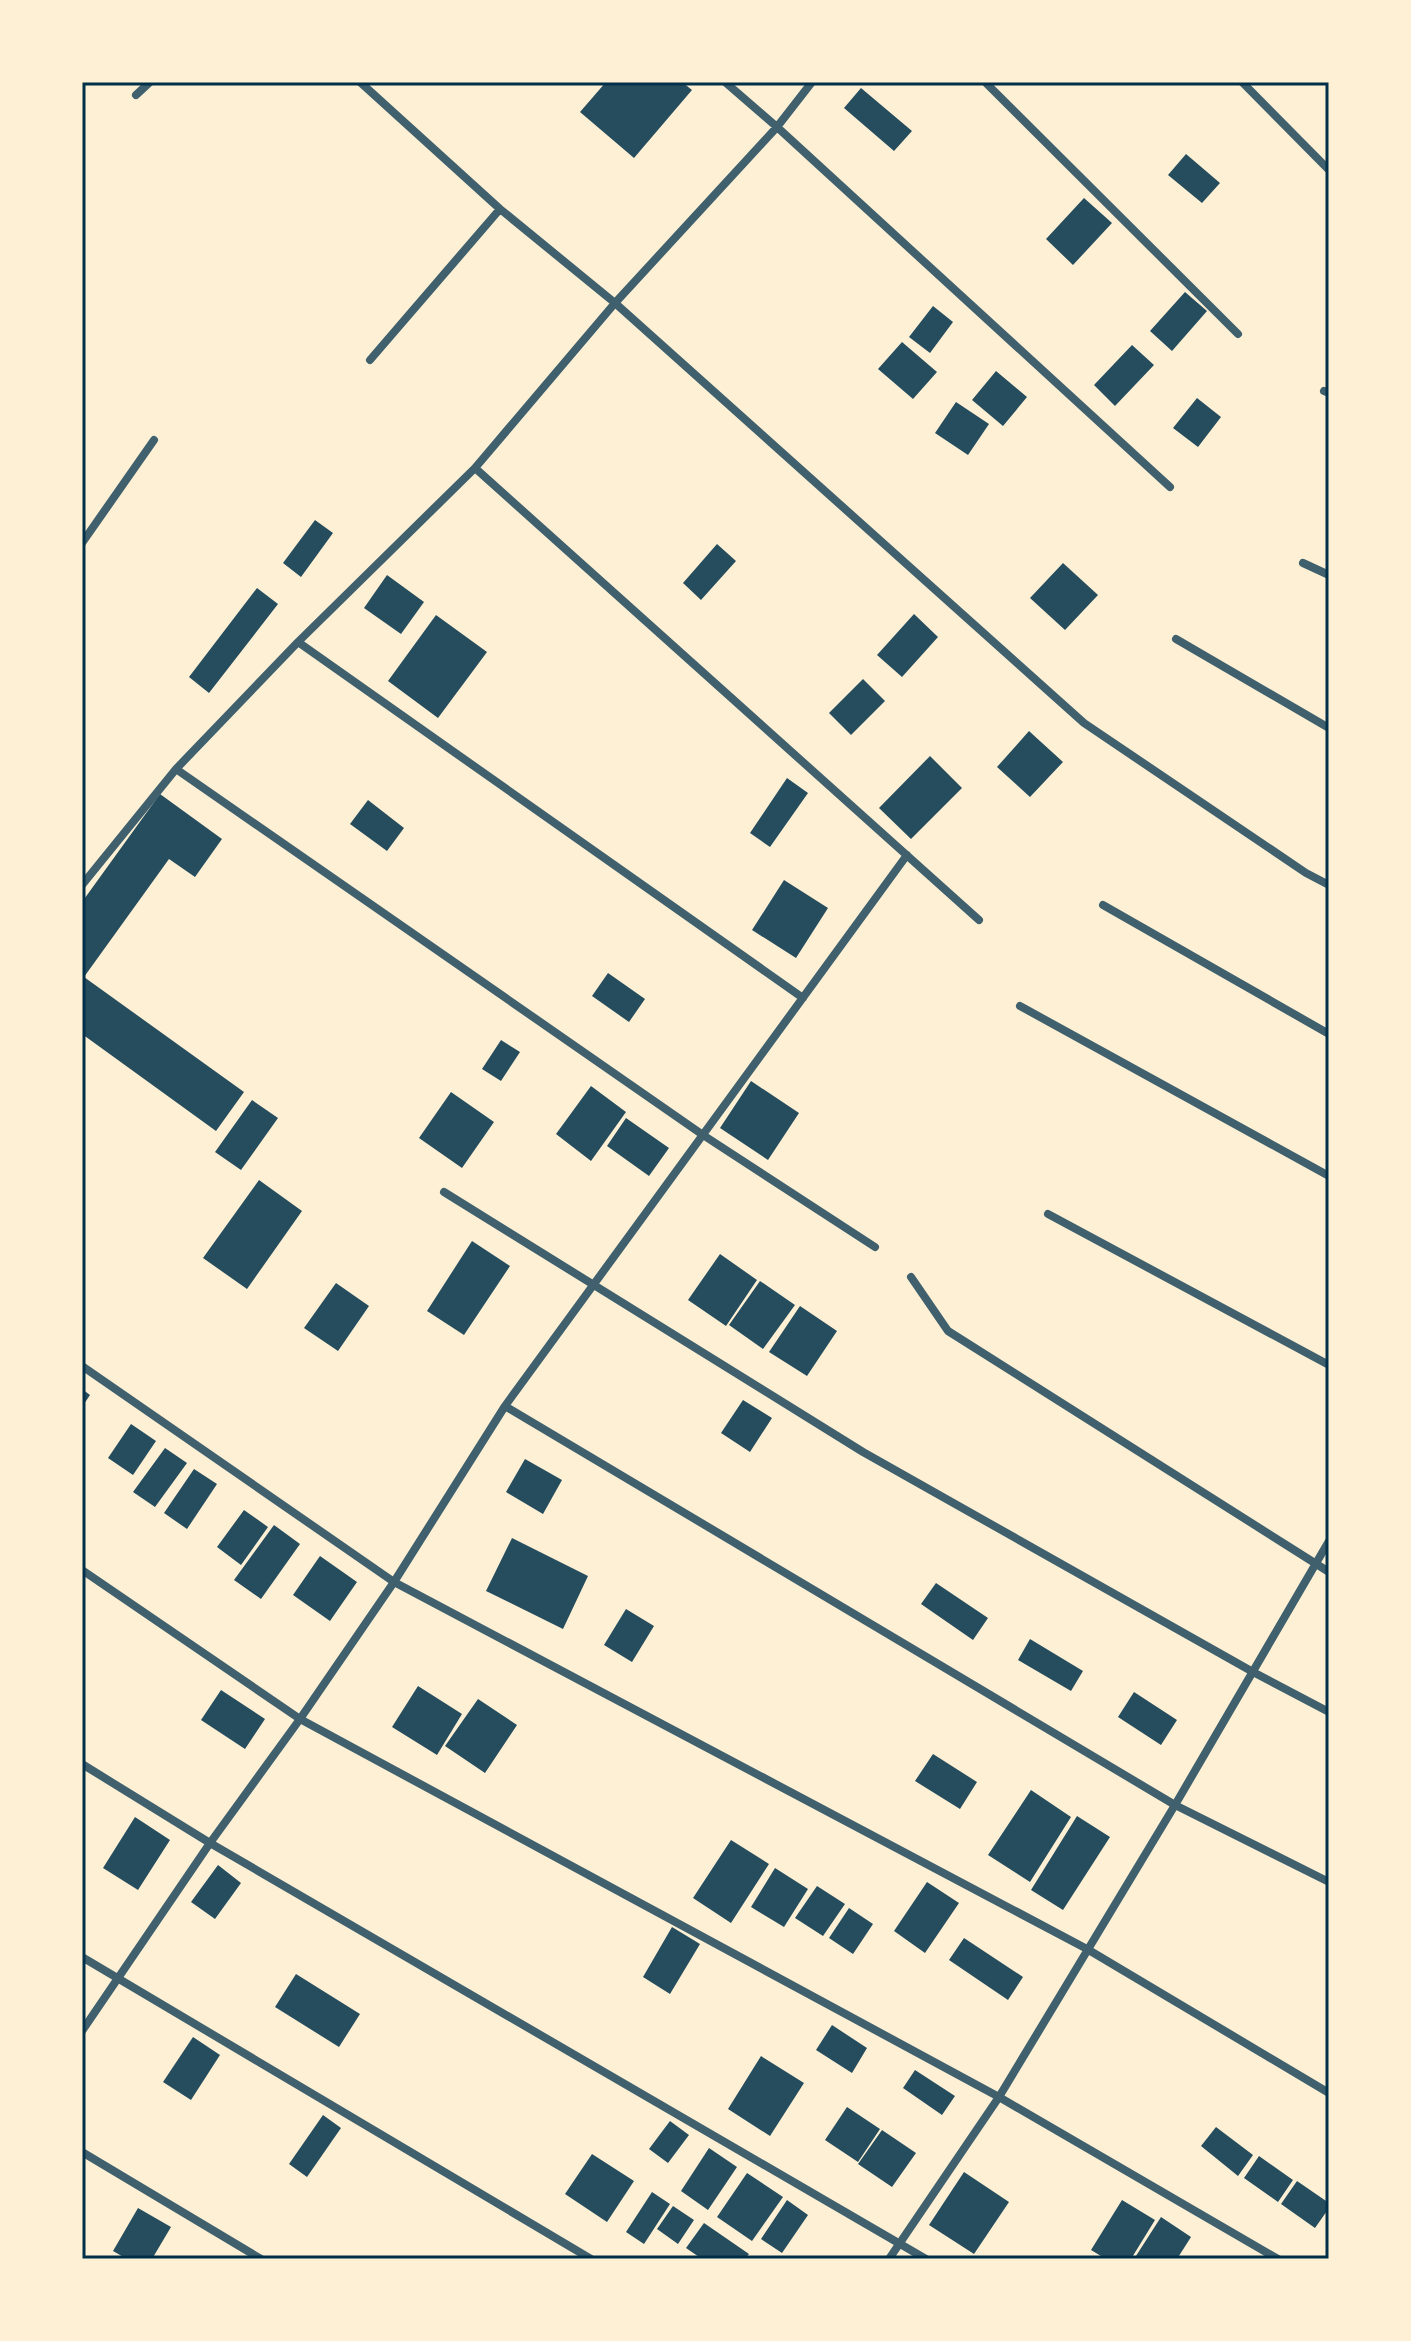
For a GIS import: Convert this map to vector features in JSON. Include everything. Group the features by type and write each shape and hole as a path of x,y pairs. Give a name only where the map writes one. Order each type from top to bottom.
{"street":[{"path":"136,95 150,82"},
{"path":"360,82 500,209 615,303 1084,723 1306,873 1329,885"},
{"path":"725,82 1170,487"},
{"path":"82,885 176,769 298,642 475,468 615,303 777,127 812,82"},
{"path":"985,82 1238,334"},
{"path":"1242,82 1328,169"},
{"path":"370,360 500,209"},
{"path":"82,543 154,440"},
{"path":"475,468 979,920"},
{"path":"1303,563 1329,575"},
{"path":"1176,639 1329,728"},
{"path":"298,642 803,998"},
{"path":"176,769 703,1135 875,1247"},
{"path":"82,2031 394,1582 505,1406 907,855"},
{"path":"1103,905 1329,1034"},
{"path":"1020,1006 1329,1176"},
{"path":"444,1192 863,1452 1329,1712"},
{"path":"1048,1214 1329,1365"},
{"path":"911,1277 948,1331 1329,1572"},
{"path":"82,1366 394,1582 1087,1949 1329,2093"},
{"path":"505,1406 1175,1805 1329,1882"},
{"path":"889,2259 999,2097 1329,1541"},
{"path":"82,1570 300,1719 999,2097 1278,2259"},
{"path":"82,1764 210,1843 926,2259"},
{"path":"82,1957 591,2259"},
{"path":"82,2152 261,2259"}],"building":[{"path":"606,82 682,82 692,90 634,158 580,112"},
{"path":"861,88 912,131 894,151 844,108"},
{"path":"1186,154 1220,183 1202,203 1168,175"},
{"path":"1084,198 1112,223 1073,265 1046,239"},
{"path":"1185,292 1207,311 1172,351 1150,331"},
{"path":"933,306 953,322 930,353 909,337"},
{"path":"902,342 937,372 913,399 878,369"},
{"path":"1132,345 1154,365 1115,406 1094,385"},
{"path":"996,371 1027,397 1003,426 972,400"},
{"path":"1197,398 1221,417 1198,447 1173,428"},
{"path":"956,402 989,424 968,455 935,433"},
{"path":"315,520 333,533 301,577 283,563"},
{"path":"717,544 736,561 701,600 683,583"},
{"path":"1063,563 1098,595 1065,630 1030,598"},
{"path":"387,575 424,602 401,634 364,608"},
{"path":"257,588 278,604 209,693 189,677"},
{"path":"914,614 938,637 902,677 877,655"},
{"path":"436,615 487,652 438,718 388,681"},
{"path":"863,679 885,701 851,735 829,713"},
{"path":"1029,731 1063,762 1030,797 997,767"},
{"path":"930,756 962,788 911,839 879,808"},
{"path":"787,778 808,793 770,847 750,833"},
{"path":"160,794 222,839 195,877 169,859 84,977 244,1092 216,1131 82,1034 82,902"},
{"path":"368,800 404,828 387,851 350,824"},
{"path":"784,880 828,908 796,958 752,930"},
{"path":"608,973 645,999 629,1022 592,996"},
{"path":"501,1040 520,1052 501,1081 482,1069"},
{"path":"751,1081 799,1113 768,1160 720,1128"},
{"path":"591,1086 626,1112 591,1161 556,1134"},
{"path":"451,1092 494,1122 462,1168 419,1138"},
{"path":"252,1100 278,1118 241,1170 215,1152"},
{"path":"626,1118 669,1148 649,1176 607,1146"},
{"path":"259,1180 302,1211 247,1289 203,1258"},
{"path":"472,1241 510,1266 464,1335 427,1311"},
{"path":"720,1254 757,1280 726,1326 688,1300"},
{"path":"760,1281 795,1305 763,1349 729,1325"},
{"path":"336,1283 369,1306 338,1351 304,1328"},
{"path":"800,1306 837,1331 807,1376 769,1352"},
{"path":"82,1389 90,1395 82,1407"},
{"path":"743,1400 772,1418 750,1452 721,1433"},
{"path":"131,1424 156,1441 133,1475 108,1458"},
{"path":"165,1448 187,1463 155,1507 133,1492"},
{"path":"525,1459 562,1480 543,1514 506,1492"},
{"path":"194,1469 217,1484 187,1529 164,1513"},
{"path":"244,1510 268,1527 241,1565 217,1547"},
{"path":"274,1525 300,1544 261,1599 234,1580"},
{"path":"512,1538 588,1576 563,1629 486,1591"},
{"path":"320,1556 357,1582 330,1621 293,1595"},
{"path":"936,1583 988,1618 973,1640 921,1604"},
{"path":"626,1609 654,1626 632,1662 604,1645"},
{"path":"1030,1639 1083,1671 1071,1691 1018,1660"},
{"path":"418,1686 462,1714 437,1755 392,1727"},
{"path":"221,1690 265,1719 245,1749 201,1720"},
{"path":"1134,1692 1177,1720 1161,1745 1118,1717"},
{"path":"478,1699 517,1725 485,1773 445,1746"},
{"path":"933,1754 977,1782 960,1809 915,1781"},
{"path":"1031,1790 1071,1817 1030,1882 988,1855"},
{"path":"1077,1816 1110,1837 1063,1910 1031,1890"},
{"path":"135,1817 170,1840 138,1890 103,1868"},
{"path":"731,1840 769,1864 731,1923 693,1898"},
{"path":"218,1865 241,1883 215,1919 191,1902"},
{"path":"775,1868 808,1889 784,1927 751,1907"},
{"path":"927,1882 959,1903 925,1953 894,1931"},
{"path":"817,1886 845,1904 823,1936 795,1918"},
{"path":"849,1908 873,1924 853,1954 829,1938"},
{"path":"672,1927 700,1944 670,1994 643,1977"},
{"path":"964,1938 1023,1977 1008,2000 949,1960"},
{"path":"296,1974 360,2014 339,2047 275,2007"},
{"path":"832,2025 867,2048 852,2073 816,2050"},
{"path":"193,2037 220,2055 191,2100 163,2082"},
{"path":"761,2056 804,2083 770,2136 728,2109"},
{"path":"915,2070 955,2096 942,2115 903,2088"},
{"path":"847,2107 880,2129 858,2162 825,2140"},
{"path":"323,2115 341,2128 307,2177 289,2164"},
{"path":"670,2121 689,2135 668,2163 649,2149"},
{"path":"1216,2127 1253,2155 1238,2176 1201,2146"},
{"path":"882,2130 916,2153 892,2187 858,2164"},
{"path":"709,2148 737,2167 708,2210 681,2191"},
{"path":"592,2154 634,2181 607,2222 565,2194"},
{"path":"1259,2156 1293,2180 1278,2202 1244,2178"},
{"path":"964,2172 1009,2202 974,2254 929,2225"},
{"path":"747,2173 783,2197 752,2241 717,2217"},
{"path":"1297,2181 1329,2203 1329,2208 1315,2228 1281,2204"},
{"path":"652,2192 670,2204 644,2244 626,2232"},
{"path":"787,2200 808,2215 782,2253 761,2239"},
{"path":"1122,2200 1155,2220 1131,2259 1106,2259 1091,2250"},
{"path":"673,2206 694,2220 678,2244 657,2229"},
{"path":"138,2208 171,2227 152,2259 127,2259 113,2251"},
{"path":"1161,2217 1191,2237 1177,2259 1134,2259"},
{"path":"704,2223 749,2254 745,2259 702,2259 686,2248"}]}
